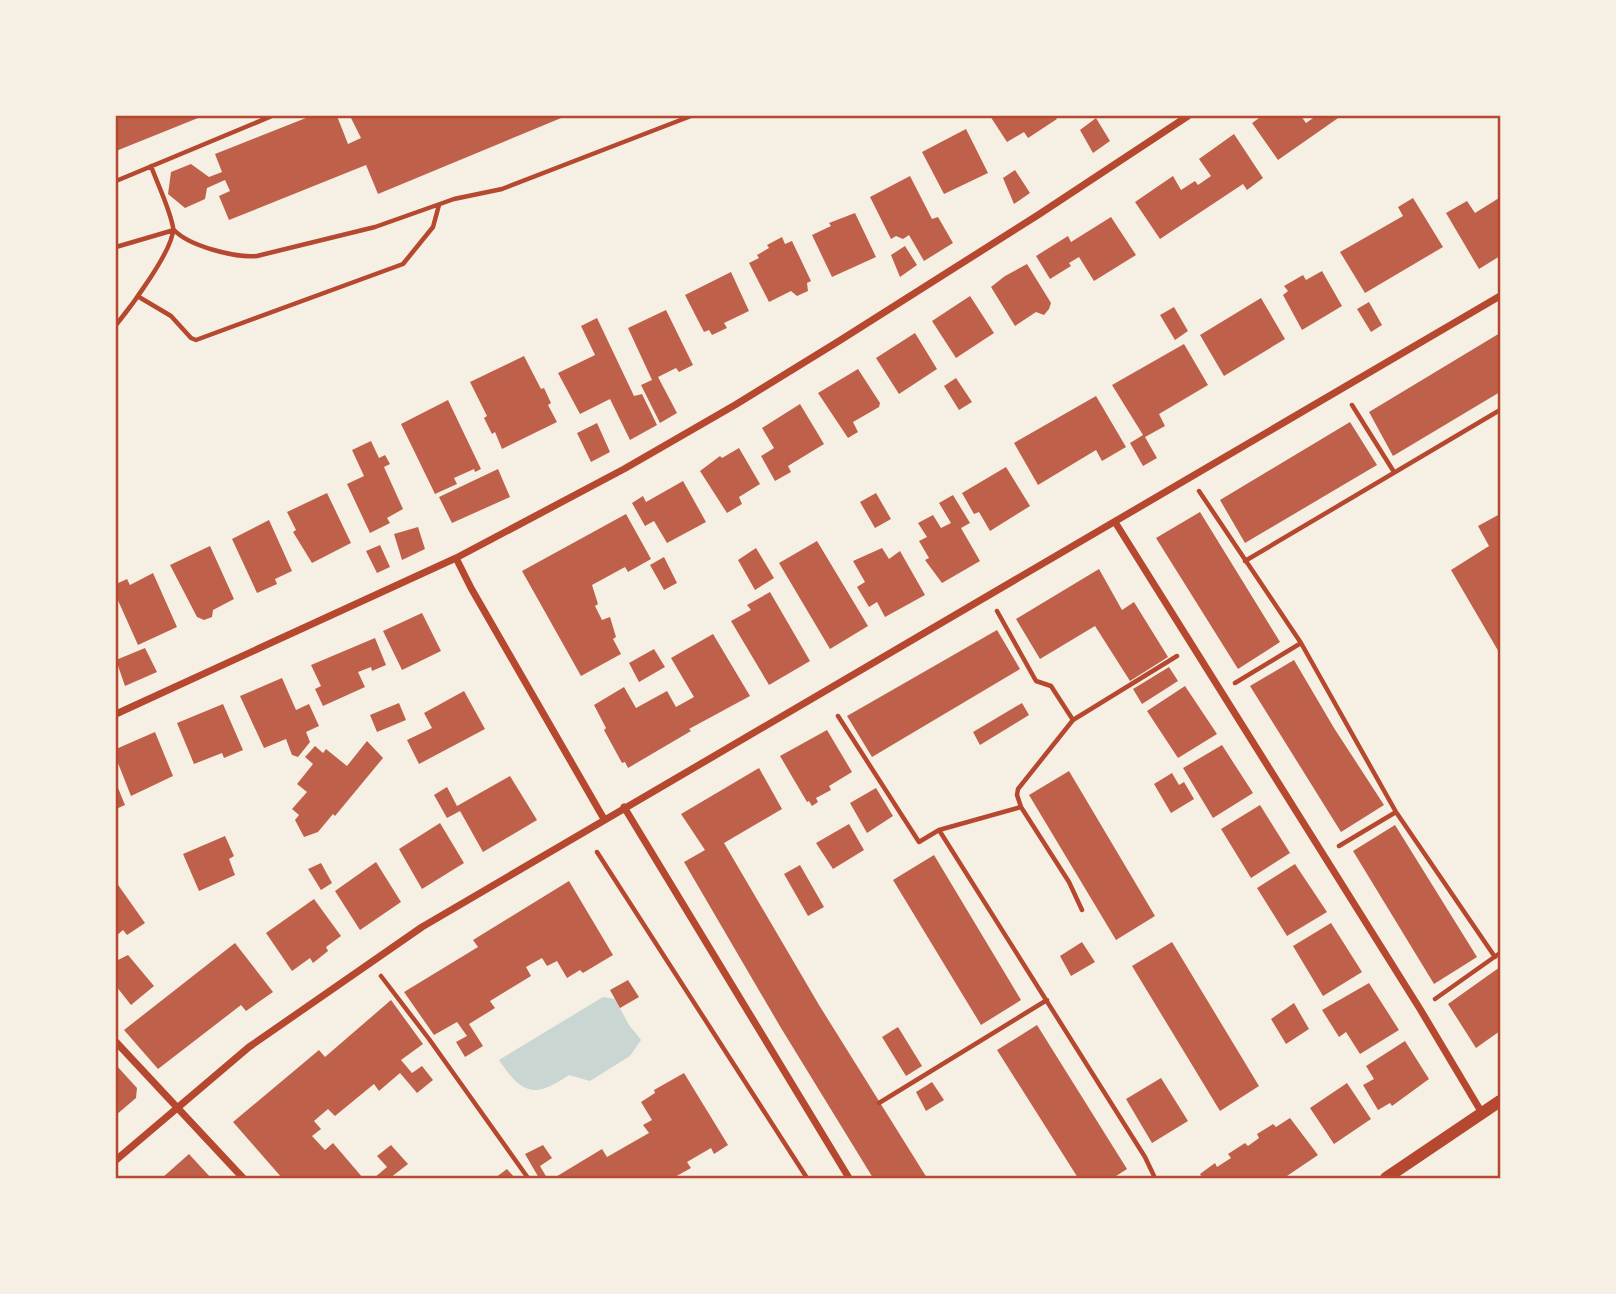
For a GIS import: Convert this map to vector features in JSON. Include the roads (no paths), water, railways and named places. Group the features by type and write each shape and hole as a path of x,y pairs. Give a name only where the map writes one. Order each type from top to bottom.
{"street":[{"path":"116,715 457,558 624,469 735,405 1038,215 1188,116"},
{"path":"116,1160 249,1047 369,961 433,920 1500,296"},
{"path":"1115,522 1420,1009 1482,1113"},
{"path":"457,558 471,588 604,819"},
{"path":"624,807 849,1178"},
{"path":"116,1042 243,1178"},
{"path":"1386,1178 1500,1101"}]}
